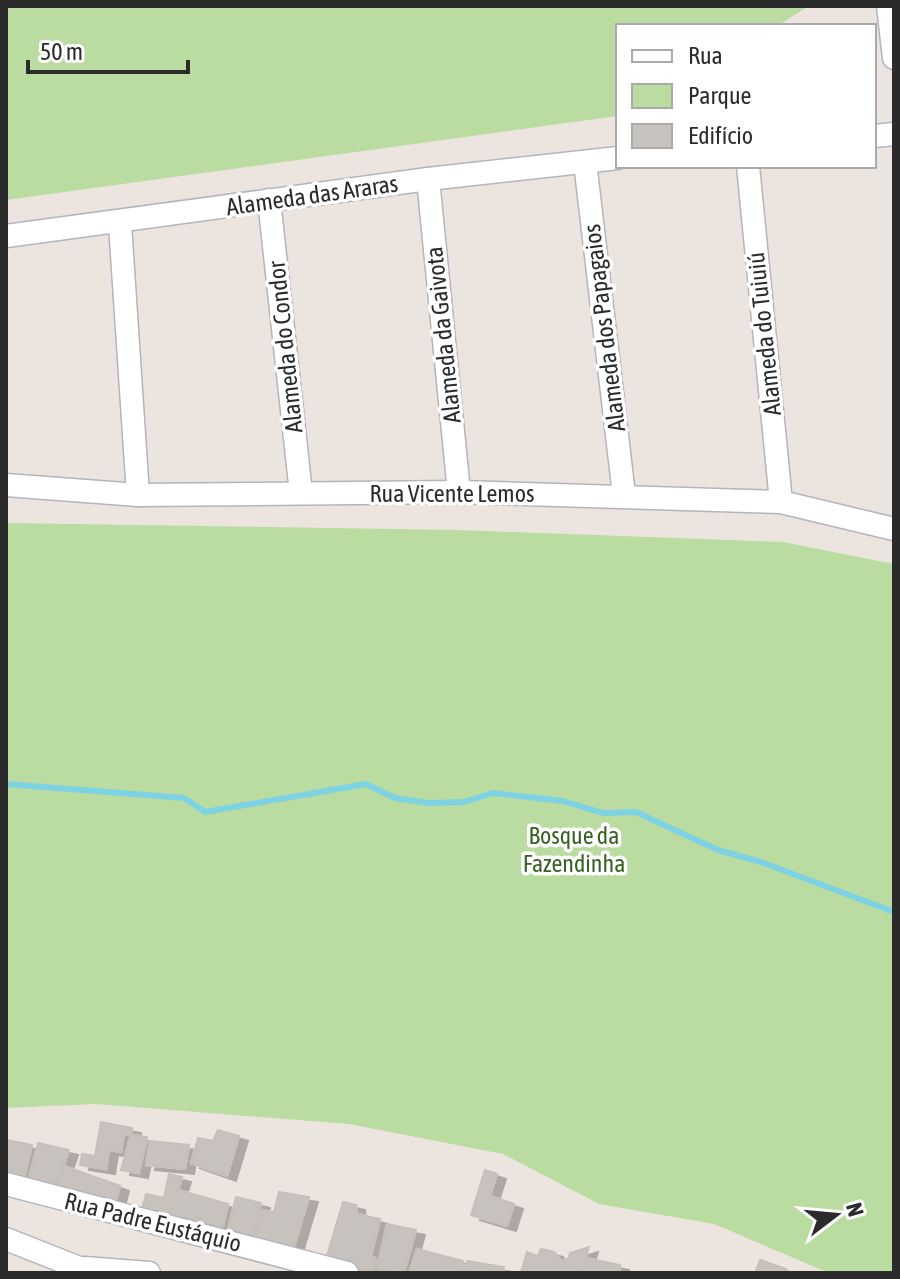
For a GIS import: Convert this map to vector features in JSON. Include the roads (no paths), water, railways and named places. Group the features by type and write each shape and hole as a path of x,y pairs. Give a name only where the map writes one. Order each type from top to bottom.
{"street":[{"path":"888,6 894,58"},
{"name":"Alameda das Araras","path":"6,236 120,224 428,179 616,158"},
{"name":"Alameda dos Papagaios","path":"585,162 624,495"},
{"name":"Alameda do Tuiuiú","path":"748,168 781,502"},
{"name":"Alameda da Gaivota","path":"428,179 459,492"},
{"name":"Alameda do Condor","path":"269,200 301,493"},
{"path":"120,224 138,495"},
{"name":"Rua Vicente Lemos","path":"6,485 138,495 459,492 781,502 894,529"},
{"name":"Rua Padre Eustáquio","path":"6,1184 347,1273"},
{"path":"6,1239 89,1270 149,1273"}],"waterway":[{"path":"6,784 184,798 205,812 366,784 395,798 428,803 464,802 493,793 563,801 603,813 636,812 718,850 761,862 894,912"}],"park label":[{"name":"Bosque da Fazendinha","path":"574,849"}]}
